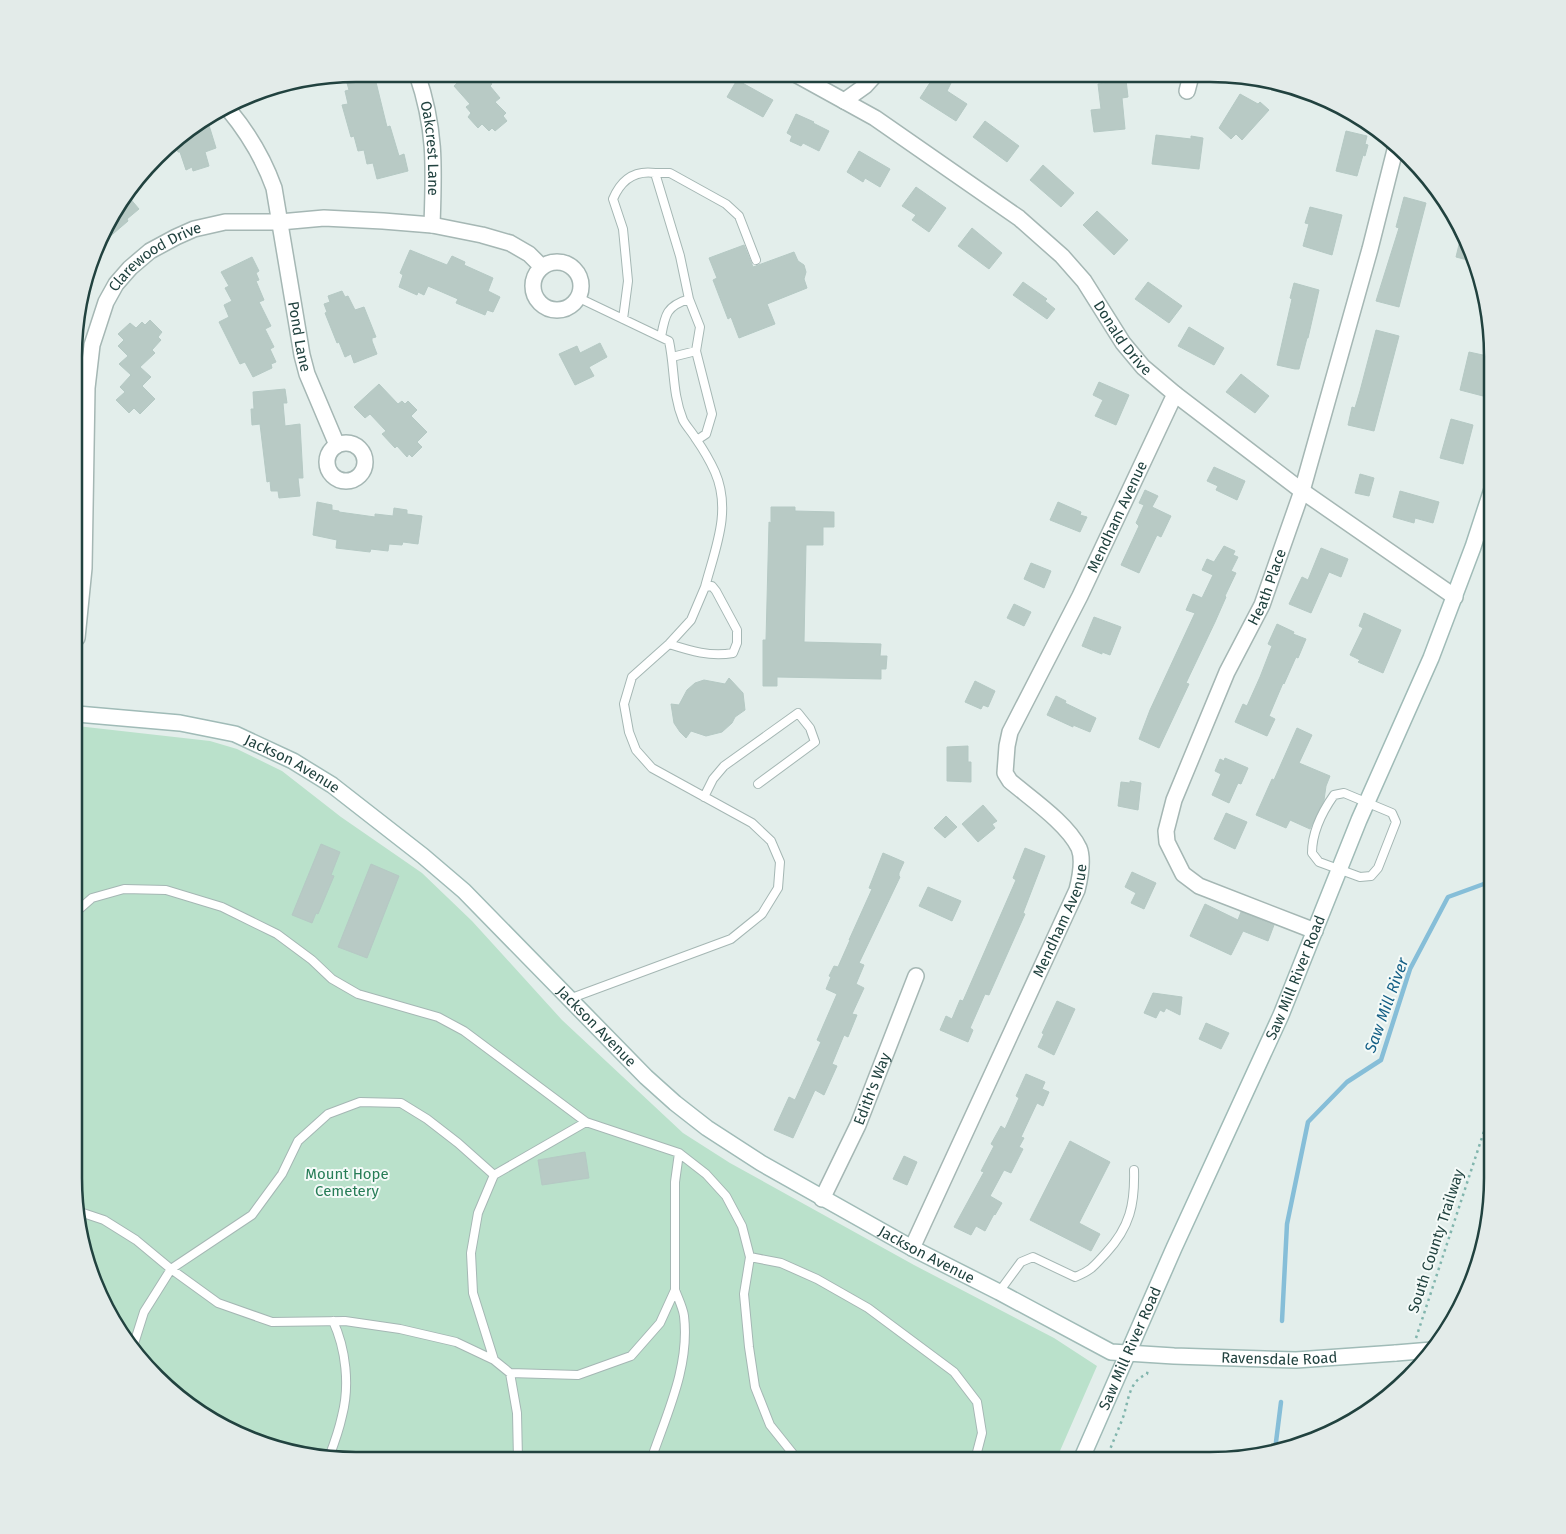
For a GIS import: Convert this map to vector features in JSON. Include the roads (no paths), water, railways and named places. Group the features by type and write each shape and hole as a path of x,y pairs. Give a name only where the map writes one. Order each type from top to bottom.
{"street":[{"name":"Oakcrest Lane","path":"420,82 432,128 434,157 432,225"},
{"name":"Donald Drive","path":"810,82 875,118 1018,218 1062,256 1084,281 1123,344 1143,367 1175,394 1302,491 1455,597"},
{"path":"844,101 869,82"},
{"path":"1188,91 1190,82"},
{"name":"Pond Lane","path":"231,113 256,149 268,171 274,188 302,355 307,374 337,445"},
{"name":"Heath Place","path":"1315,931 1199,886 1183,874 1167,842 1166,831 1174,800 1227,672 1262,605 1302,491 1370,249 1394,154"},
{"name":"Clarewood Drive","path":"82,588 87,388 92,345 106,302 116,284 130,268 150,251 194,229 225,222 280,222 324,218 432,225 482,235 510,243 529,254 542,266"},
{"path":"550,263 566,263 578,274 581,282 578,298 574,304 567,308 551,310 544,307 534,295 533,287 537,272 542,266 550,263"},
{"name":"Mendham Avenue","path":"912,1248 1077,890 1080,875 1080,850 1069,832 1010,781 1005,773 1010,732 1080,596 1175,394"},
{"name":"Saw Mill River Road","path":"1084,1452 1127,1353 1281,1015 1367,802 1431,658 1455,597 1484,512"},
{"name":"Jackson Avenue","path":"82,714 180,723 215,729 235,734 293,761 332,785 423,856 464,891 646,1077 675,1103 715,1133 822,1199 912,1248 1111,1352 1127,1353"},
{"name":"Edith's Way","path":"822,1199 858,1125 916,976"},
{"name":"Ravensdale Road","path":"1127,1353 1296,1360 1422,1351"}],"lane":[{"path":"623,319 628,281 623,229 613,199 618,188 635,173 670,173 726,204 739,216 756,260"},
{"path":"655,173 680,256 689,299 700,327 696,351 712,414 706,434 697,440"},
{"path":"569,999 731,939 762,914 778,888 780,862 771,841 752,823 652,768 636,750 629,732 624,704 632,677 669,644 691,620 705,587 723,520 721,493 715,473 684,421 674,391 669,341 578,298"},
{"path":"661,337 668,309 677,302 689,299"},
{"path":"672,357 696,351"},
{"path":"669,644 702,654 721,655 733,653 737,643 737,630 716,591 712,586 705,587"},
{"path":"704,797 713,779 724,766 798,713 810,728 816,742 758,784"},
{"path":"1344,793 1367,802 1392,812 1396,822 1378,868 1371,876 1360,878 1320,862 1312,853 1312,840 1334,795 1344,793"},
{"path":"82,907 92,898 124,889 166,890 222,907 278,934 312,960 332,979 358,994 438,1017 464,1031 586,1122 679,1153 706,1174 726,1196 742,1226 750,1257 744,1294 755,1387 770,1425 792,1452"},
{"path":"135,1339 144,1312 171,1269 252,1215 282,1174 298,1141 328,1114 360,1102 401,1103 427,1119 494,1175"},
{"path":"494,1360 472,1294 471,1253 478,1213 494,1175 586,1122"},
{"path":"654,1452 679,1379 684,1355 684,1315 675,1290 675,1182 679,1153"},
{"path":"999,1292 1021,1262 1034,1257 1075,1276 1090,1271 1111,1248 1125,1228 1135,1192 1134,1170"},
{"path":"85,1214 104,1220 136,1240 171,1269 218,1303 272,1322 345,1320 400,1329 456,1342 494,1360 510,1373 578,1375 631,1356 660,1323 675,1290"},
{"path":"750,1257 781,1263 826,1284 868,1308 954,1372 977,1402 982,1433 977,1452"},
{"path":"332,1450 343,1414 347,1371 339,1333 333,1321"},
{"path":"510,1373 517,1413 518,1452"}],"waterway":[{"name":"Saw Mill River","path":"1282,1321 1287,1224 1308,1122 1347,1082 1381,1060 1410,969 1448,897 1484,884"},
{"name":"Saw Mill River","path":"1276,1443 1281,1402"}],"park label":[{"name":"Mount Hope Cemetery","path":"347,1182"}]}
